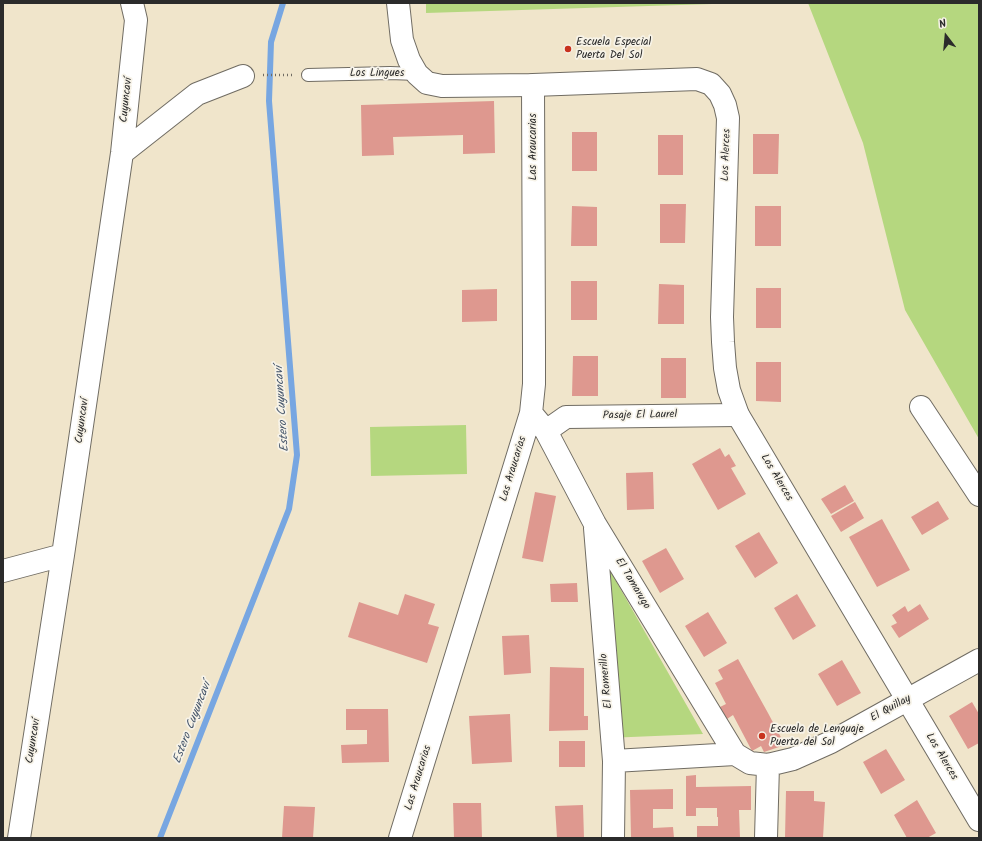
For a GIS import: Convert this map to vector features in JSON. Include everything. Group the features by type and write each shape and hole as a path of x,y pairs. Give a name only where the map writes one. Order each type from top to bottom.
{"street":[{"name":"Cuyuncaví","path":"19,838 63,555 122,154 136,20 132,3"},
{"path":"398,3 402,40 409,60 417,74"},
{"name":"Los Lingues","path":"417,74 426,83 442,86 533,85 698,78 711,84 720,94"},
{"path":"122,154 197,94 244,76"},
{"name":"Las Araucarias","path":"400,838 531,413 534,384 533,85"},
{"name":"Los Alerces","path":"720,94 725,105 728,118 722,317 725,368 729,390 738,414 979,820"},
{"path":"921,407 979,495"},
{"name":"El Tamarugo","path":"531,413 546,431 595,524 735,754"},
{"name":"Pasaje El Laurel","path":"546,431 566,417 738,414"},
{"name":"El Romerillo","path":"595,524 614,761 613,838"},
{"path":"3,571 63,555"},
{"name":"El Quillay","path":"735,754 750,763 768,765 793,759 831,742 979,660"},
{"path":"614,761 735,754"},
{"path":"766,838 768,765"}],"lane":[{"name":"Los Lingues","path":"308,75 390,73 417,74"}],"path":[{"path":"244,76 308,75"}],"green space":[{"path":"426,3 744,3 426,13"},
{"path":"808,3 979,3 979,439 905,310 863,143"},
{"path":"466,425 467,474 371,476 370,427"},
{"path":"608,567 703,734 607,738"}],"building":[{"path":"494,101 495,153 463,154 463,135 393,137 394,155 362,156 361,105"},
{"path":"572,132 597,132 597,171 572,171"},
{"path":"753,134 779,134 778,174 753,174"},
{"path":"658,135 683,135 683,175 658,175"},
{"path":"660,204 686,204 685,243 660,243"},
{"path":"572,206 597,207 597,246 571,246"},
{"path":"755,206 781,206 781,246 755,246"},
{"path":"571,281 597,281 597,320 571,320"},
{"path":"659,284 684,285 684,324 658,324"},
{"path":"756,288 781,288 781,328 756,328"},
{"path":"497,289 497,321 462,322 462,290"},
{"path":"573,356 598,356 598,396 572,396"},
{"path":"661,358 686,358 686,398 661,398"},
{"path":"756,362 781,362 781,402 756,401"},
{"path":"720,448 725,457 729,454 736,466 731,468 746,494 718,510 692,464"},
{"path":"653,472 654,509 627,510 626,473"},
{"path":"845,485 854,501 831,514 821,499"},
{"path":"535,492 556,496 543,562 522,558"},
{"path":"938,501 949,519 922,535 911,517"},
{"path":"855,502 864,518 841,532 831,516"},
{"path":"882,519 910,570 877,587 849,537"},
{"path":"759,532 778,563 755,578 735,546"},
{"path":"666,548 684,579 660,593 642,561"},
{"path":"577,583 578,602 551,602 550,584"},
{"path":"405,594 435,604 428,624 439,627 427,663 348,637 359,602 398,615"},
{"path":"797,594 816,626 793,640 774,608"},
{"path":"920,604 929,619 899,638 891,626 897,623 892,615 905,606 908,612"},
{"path":"708,612 727,643 704,657 685,626"},
{"path":"529,635 531,673 504,675 502,636"},
{"path":"738,659 785,745 764,752 761,746 752,751 733,715 727,719 720,707 726,704 715,683 723,679 718,670"},
{"path":"842,660 861,693 837,706 818,674"},
{"path":"550,667 584,668 584,716 588,716 588,730 549,731"},
{"path":"972,702 979,714 979,743 968,749 949,716"},
{"path":"346,709 388,709 389,762 342,763 341,745 367,744 367,730 346,730"},
{"path":"510,714 512,762 472,764 469,716"},
{"path":"559,741 585,741 585,767 559,767"},
{"path":"886,749 905,780 881,794 863,762"},
{"path":"696,775 696,787 751,786 751,810 739,810 740,838 697,838 697,826 718,826 718,817 717,808 696,808 696,816 686,816 686,776"},
{"path":"673,789 673,809 653,809 653,828 673,827 674,838 631,838 630,790"},
{"path":"786,791 814,791 814,801 825,802 823,838 785,838"},
{"path":"917,800 936,833 927,838 907,838 894,815"},
{"path":"453,803 481,803 482,838 454,838"},
{"path":"583,805 584,838 557,838 555,806"},
{"path":"284,806 315,807 313,838 282,838"}],"waterway":[{"name":"Estero Cuyuncaví","path":"160,838 289,509 297,455 269,101 271,42 283,3"}],"place":[{"name":"Escuela Especial Puerta Del Sol","path":"568,49"},
{"name":"Escuela de Lenguaje Puerta del Sol","path":"762,736"}]}
